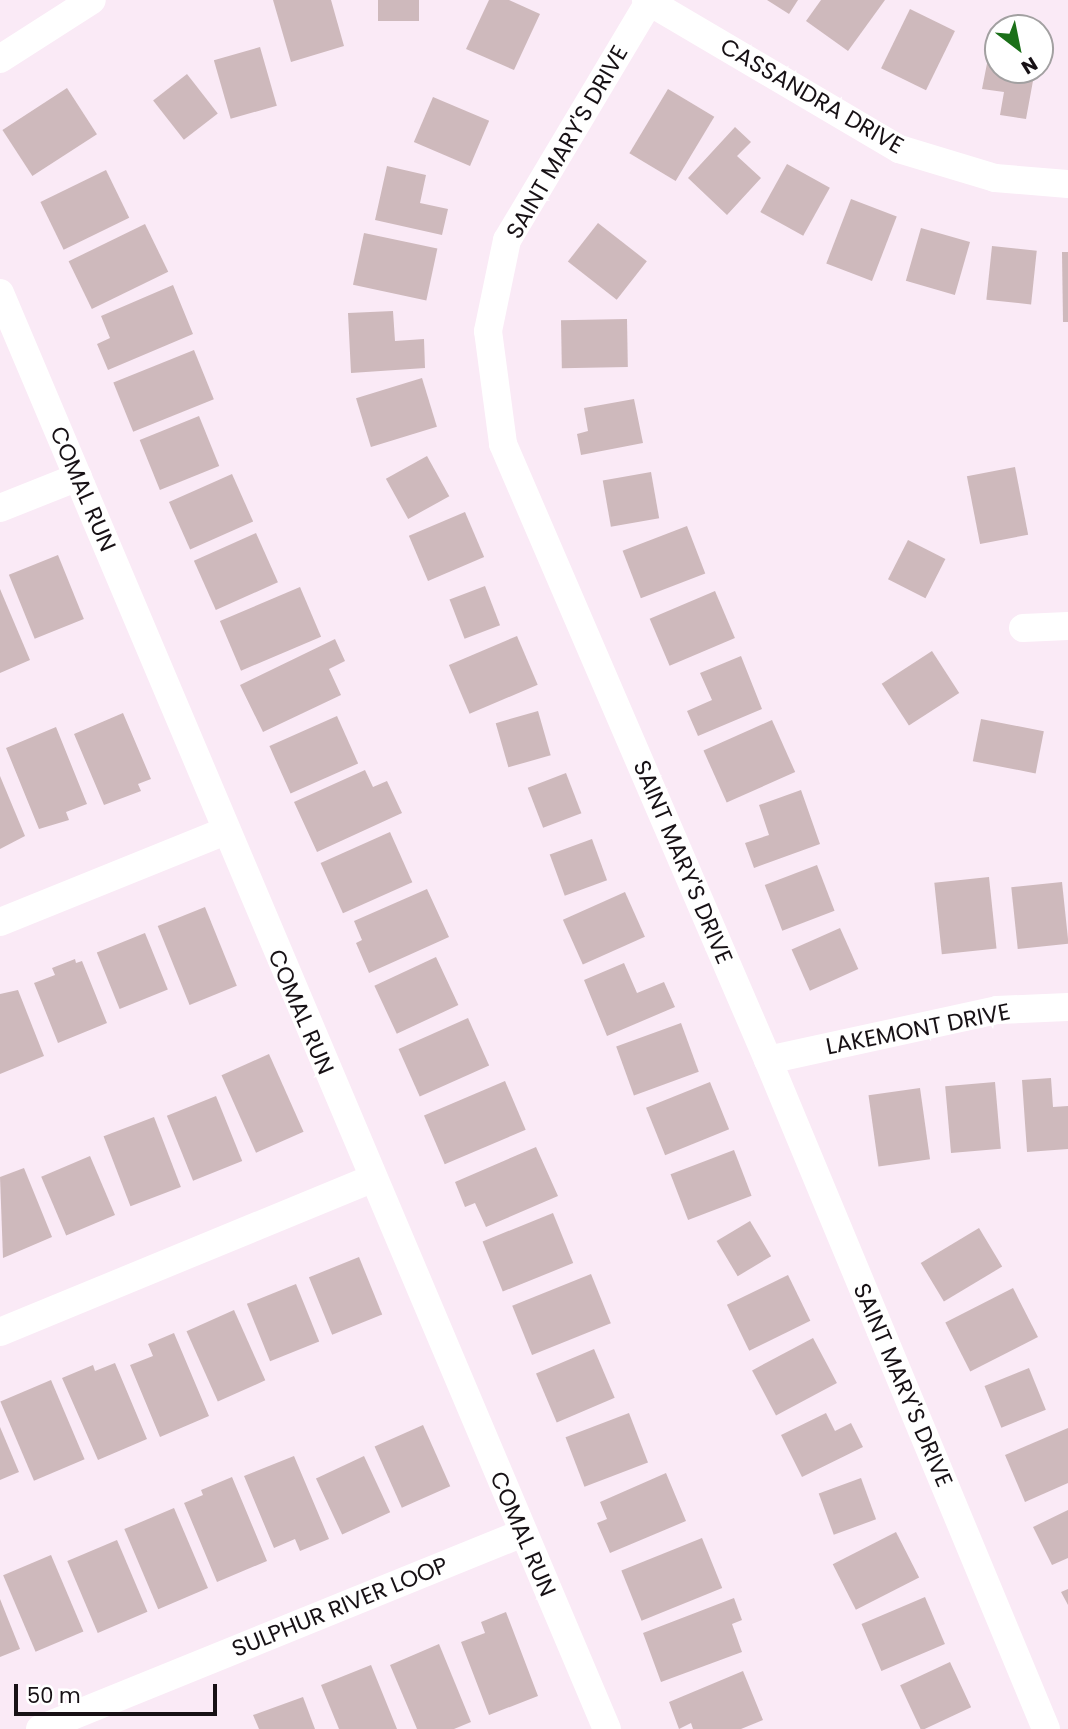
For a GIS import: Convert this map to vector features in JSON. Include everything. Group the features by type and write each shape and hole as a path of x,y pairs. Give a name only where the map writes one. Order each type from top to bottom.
{"street":[{"path":"0,59 92,0"},
{"name":"CASSANDRA DRIVE","path":"648,1 900,149 995,178 1068,184"},
{"name":"SAINT MARY'S DRIVE","path":"648,1 507,240 488,331 503,444 768,1060 1046,1729"},
{"name":"COMAL RUN","path":"0,293 371,1179 607,1729"},
{"path":"0,509 78,477"},
{"path":"1023,628 1068,626"},
{"path":"0,922 225,831"},
{"name":"LAKEMONT DRIVE","path":"768,1060 997,1010 1068,1007"},
{"path":"0,1332 371,1179"},
{"name":"SULPHUR RIVER LOOP","path":"40,1729 523,1533"}],"building":[{"path":"273,0 331,0 344,46 291,62"},
{"path":"378,0 419,0 419,21 378,21"},
{"path":"489,0 509,0 540,14 514,70 466,49"},
{"path":"767,0 798,0 789,14"},
{"path":"821,0 885,0 848,51 806,21"},
{"path":"910,9 955,31 926,90 881,68"},
{"path":"260,47 277,106 231,119 214,60"},
{"path":"187,74 218,113 184,140 153,100"},
{"path":"984,79 984,84 1032,84 1026,119 1000,115 1004,92 982,89"},
{"path":"67,88 97,134 32,176 2,130"},
{"path":"668,89 714,117 676,181 629,153"},
{"path":"433,97 489,121 470,166 414,142"},
{"path":"735,127 751,142 737,156 761,178 727,215 688,178"},
{"path":"787,164 830,188 803,236 760,212"},
{"path":"387,166 426,175 420,203 448,209 442,235 375,220"},
{"path":"106,170 129,218 64,250 40,202"},
{"path":"851,199 897,217 872,281 826,263"},
{"path":"598,223 647,261 617,300 568,262"},
{"path":"145,224 168,272 92,309 69,261"},
{"path":"921,228 970,242 955,295 906,281"},
{"path":"364,233 437,249 426,300 353,285"},
{"path":"992,246 1037,251 1031,304 986,300"},
{"path":"1062,252 1068,252 1068,322 1063,322"},
{"path":"173,285 193,334 108,370 97,344 110,338 101,316"},
{"path":"393,311 395,341 424,339 425,368 351,373 348,313"},
{"path":"627,319 628,367 562,368 561,320"},
{"path":"194,350 214,399 133,432 113,383"},
{"path":"422,378 437,427 371,447 356,398"},
{"path":"634,399 643,443 581,455 577,434 588,431 584,408"},
{"path":"199,416 219,466 160,490 140,440"},
{"path":"427,456 449,496 408,519 386,479"},
{"path":"1015,467 1028,535 980,544 967,476"},
{"path":"651,472 659,518 611,527 603,481"},
{"path":"232,474 253,522 190,550 169,502"},
{"path":"465,512 484,557 428,581 409,536"},
{"path":"687,526 705,574 641,598 623,551"},
{"path":"256,533 278,582 216,610 194,561"},
{"path":"908,540 945,559 925,598 888,579"},
{"path":"58,555 84,619 35,639 9,575"},
{"path":"485,586 500,625 465,639 450,600"},
{"path":"300,587 321,637 241,671 220,621"},
{"path":"0,589 30,660 0,673"},
{"path":"715,591 735,638 670,666 650,619"},
{"path":"517,636 538,685 470,714 449,665"},
{"path":"335,639 345,661 329,669 341,695 263,732 240,685"},
{"path":"932,651 959,693 909,726 882,684"},
{"path":"741,656 762,709 698,736 687,711 712,700 700,673"},
{"path":"538,711 551,755 508,767 496,723"},
{"path":"123,713 151,779 138,784 141,791 104,805 74,734"},
{"path":"337,716 358,764 291,794 269,746"},
{"path":"981,719 1044,731 1036,773 973,761"},
{"path":"772,720 795,772 727,803 703,751"},
{"path":"56,727 87,804 66,812 69,820 39,829 6,748"},
{"path":"365,770 373,787 387,781 402,813 317,852 294,802"},
{"path":"566,773 581,813 543,828 528,788"},
{"path":"0,776 25,836 0,849"},
{"path":"801,790 820,844 754,868 745,843 769,835 759,805"},
{"path":"390,832 412,882 343,913 321,863"},
{"path":"592,839 607,880 565,896 550,854"},
{"path":"817,865 835,911 782,931 765,885"},
{"path":"989,877 997,949 942,954 934,883"},
{"path":"1062,882 1068,944 1018,949 1011,887"},
{"path":"427,889 449,937 369,973 356,943 362,940 354,921"},
{"path":"625,892 645,937 583,964 563,920"},
{"path":"205,907 237,986 190,1005 158,926"},
{"path":"840,928 858,969 810,991 792,950"},
{"path":"145,933 168,990 120,1009 97,952"},
{"path":"436,957 458,1005 397,1034 374,986"},
{"path":"75,959 76,963 82,961 107,1023 58,1043 34,983 55,975 52,968"},
{"path":"624,963 637,993 664,982 675,1007 607,1036 584,980"},
{"path":"18,990 44,1056 0,1074 0,994"},
{"path":"468,1018 489,1066 420,1096 399,1049"},
{"path":"681,1023 699,1072 634,1095 616,1047"},
{"path":"269,1054 304,1132 256,1153 221,1075"},
{"path":"1051,1078 1053,1107 1068,1106 1068,1149 1027,1152 1022,1080"},
{"path":"505,1081 526,1130 445,1164 424,1115"},
{"path":"710,1082 729,1129 665,1155 646,1108"},
{"path":"995,1082 1001,1149 951,1153 945,1086"},
{"path":"920,1088 930,1159 879,1167 869,1095"},
{"path":"216,1096 242,1161 193,1181 167,1116"},
{"path":"154,1117 181,1187 130,1206 104,1136"},
{"path":"536,1147 558,1196 486,1227 475,1203 465,1207 455,1182"},
{"path":"734,1150 752,1196 688,1220 671,1174"},
{"path":"90,1156 115,1215 66,1236 41,1177"},
{"path":"24,1168 52,1237 3,1258 0,1177"},
{"path":"553,1213 573,1263 503,1292 483,1241"},
{"path":"750,1221 771,1256 738,1276 717,1241"},
{"path":"979,1228 1002,1267 944,1302 921,1263"},
{"path":"359,1257 382,1314 332,1335 309,1277"},
{"path":"591,1274 611,1323 532,1355 512,1306"},
{"path":"788,1275 810,1321 749,1351 727,1305"},
{"path":"296,1284 319,1341 270,1361 247,1304"},
{"path":"1013,1288 1038,1337 970,1372 945,1323"},
{"path":"234,1310 265,1380 218,1401 186,1331"},
{"path":"174,1333 209,1416 160,1437 130,1365 153,1356 148,1344"},
{"path":"813,1338 837,1383 776,1415 752,1370"},
{"path":"594,1349 615,1398 557,1422 536,1374"},
{"path":"115,1363 147,1439 98,1460 62,1378 93,1365 95,1371"},
{"path":"1029,1368 1046,1410 1001,1428 984,1386"},
{"path":"51,1380 85,1459 34,1481 0,1401"},
{"path":"629,1413 648,1462 585,1487 566,1437"},
{"path":"826,1413 835,1431 851,1423 863,1447 802,1477 781,1435"},
{"path":"423,1425 450,1486 402,1508 375,1447"},
{"path":"0,1427 19,1472 0,1480"},
{"path":"1068,1428 1068,1483 1025,1502 1005,1455"},
{"path":"294,1456 329,1539 300,1551 295,1539 274,1548 244,1476"},
{"path":"364,1456 390,1512 342,1535 316,1478"},
{"path":"666,1473 686,1521 610,1553 597,1523 607,1519 600,1502"},
{"path":"232,1477 267,1561 217,1582 184,1503 203,1495 201,1490"},
{"path":"861,1478 876,1519 834,1535 819,1493"},
{"path":"174,1508 208,1588 158,1609 124,1529"},
{"path":"1068,1510 1068,1558 1052,1565 1033,1527"},
{"path":"896,1532 919,1577 856,1610 833,1564"},
{"path":"702,1538 722,1588 642,1621 621,1571"},
{"path":"117,1540 147,1612 98,1633 67,1561"},
{"path":"51,1555 83,1631 36,1652 3,1575"},
{"path":"1068,1589 1068,1605 1061,1592"},
{"path":"925,1597 945,1644 881,1671 861,1624"},
{"path":"734,1598 742,1620 732,1624 742,1652 661,1682 643,1633"},
{"path":"0,1599 20,1649 0,1657"},
{"path":"506,1612 538,1696 489,1715 461,1642 485,1633 481,1622"},
{"path":"439,1644 471,1722 454,1729 417,1729 390,1665"},
{"path":"950,1662 971,1707 921,1729 900,1685"},
{"path":"371,1665 397,1729 339,1729 321,1685"},
{"path":"743,1671 763,1720 741,1729 693,1729 691,1723 679,1729 669,1702"},
{"path":"303,1697 315,1729 259,1729 253,1715"}]}
